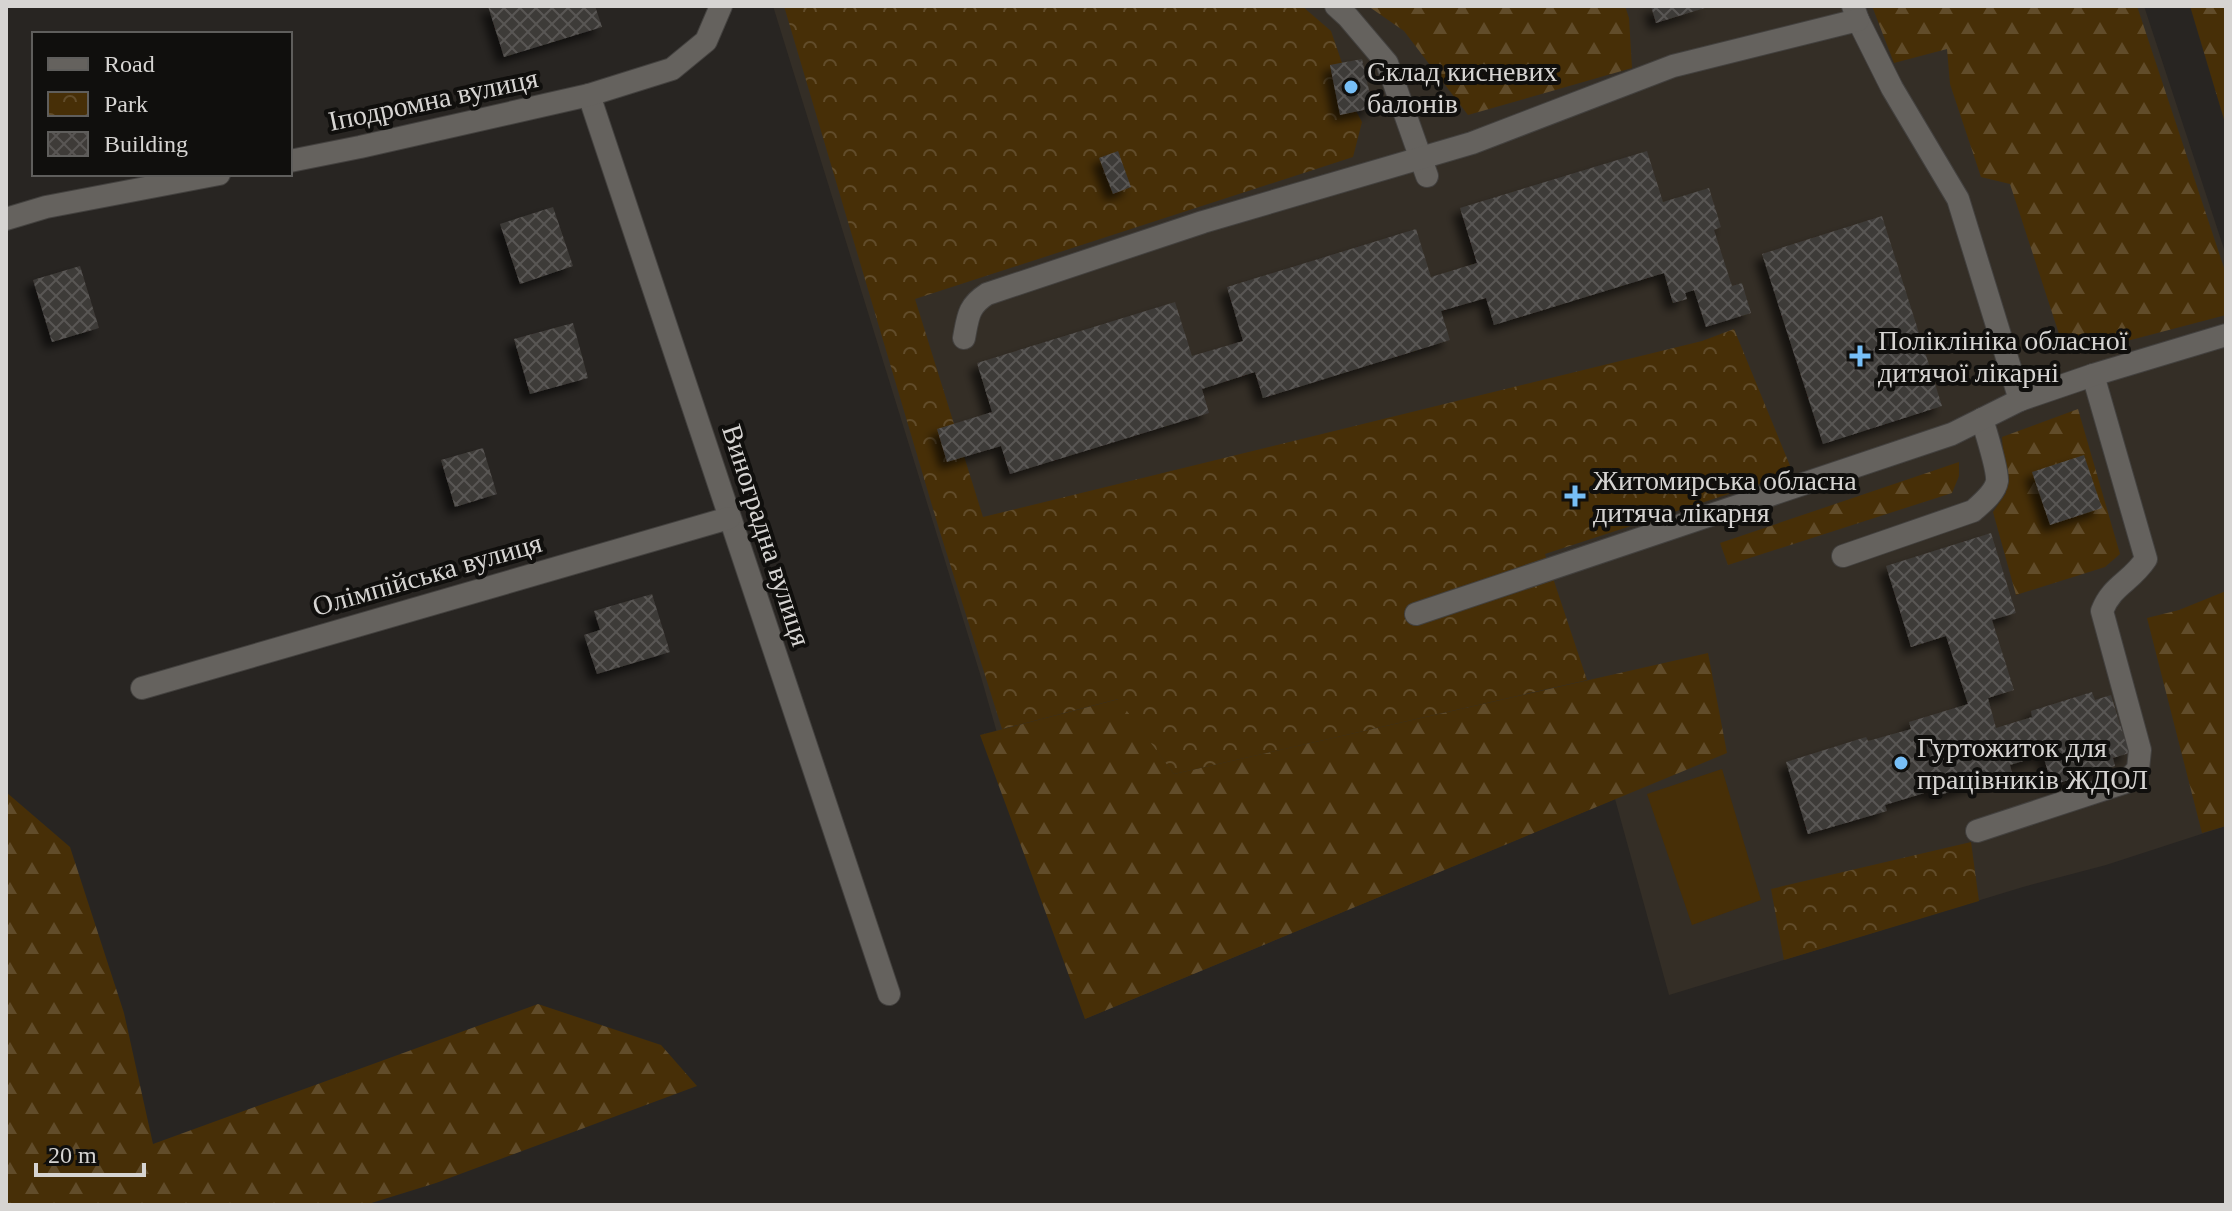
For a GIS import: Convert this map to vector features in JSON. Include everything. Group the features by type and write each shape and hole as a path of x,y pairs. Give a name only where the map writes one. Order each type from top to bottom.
{"street":[{"name":"Іподромна вулиця","path":"292,161 589,95 672,69 706,41 721,6"},
{"path":"1336,6 1387,63 1423,168"},
{"path":"964,338 975,301 987,294 1203,222 1423,168 1472,143 1673,66 1856,13 1892,88 1958,199 2020,400"},
{"name":"Виноградна вулиця","path":"589,95 889,994"},
{"path":"6,219 46,207 209,176"},
{"path":"1416,614 1952,434 2020,400 2226,335"},
{"path":"1977,831 2126,782 2138,769 2140,750 2102,611 2108,596 2137,573 2146,559 2093,375"},
{"path":"1843,556 1973,511 1984,502 1997,480 1982,419"},
{"name":"Олімпійська вулиця","path":"142,688 729,518"}],"shaded area":[{"name":"Житомирська обласна дитяча лікарня","path":"773,6 2144,6 2226,255 2226,826 2106,865 2023,887 1669,995 1615,799 1085,1019 1034,862 981,677"}],"green space":[{"path":"784,6 1302,6 1331,31 1342,63 1330,66 1340,114 1356,111 1362,122 1353,157 915,299 983,517 1702,341 1734,329 1793,473 1545,554 1587,680 1174,774 1118,699 1002,729 939,529"},
{"path":"1368,6 1625,6 1629,18 1632,68 1468,115 1404,31"},
{"path":"1872,6 2137,6 2226,274 2226,315 2081,353 2062,343 2010,184 1981,177 1950,84 1947,49 1894,63"},
{"path":"2190,6 2226,6 2226,126"},
{"path":"2078,409 2120,554 2105,567 2016,595 1993,512 2006,493 2002,437"},
{"path":"1959,462 1959,476 1952,493 1728,565 1720,543"},
{"path":"2226,591 2226,826 2202,833 2147,618 2179,610"},
{"path":"1708,653 1727,753 1085,1019 980,735 1119,699 1174,774"},
{"path":"1722,769 1761,900 1692,925 1647,794"},
{"path":"6,792 70,847 124,1013 153,1144 538,1004 661,1045 697,1086 436,1183 365,1205 6,1205"},
{"path":"1971,842 1979,901 1784,960 1771,889"}],"building":[{"path":"488,6 595,6 602,27 504,57"},
{"path":"1651,6 1708,6 1708,7 1656,23"},
{"name":"Склад кисневих балонів","path":"1362,59 1373,108 1340,115 1330,65"},
{"path":"1118,151 1131,187 1113,194 1099,158"},
{"path":"1647,151 1663,202 1709,188 1721,227 1714,230 1732,286 1742,283 1751,313 1706,327 1694,290 1685,293 1687,299 1673,303 1664,273 1494,325 1486,298 1441,311 1450,340 1263,398 1255,372 1202,389 1209,413 1010,474 1001,446 947,462 937,429 992,412 977,363 1175,302 1192,356 1243,341 1227,287 1416,229 1431,277 1477,263 1460,208"},
{"path":"553,207 573,266 520,284 500,224"},
{"name":"Поліклініка обласної дитячої лікарні","path":"1882,216 1942,406 1823,444 1762,254"},
{"path":"80,266 99,328 52,342 33,280"},
{"path":"573,323 588,378 530,394 514,339"},
{"path":"483,448 497,494 455,507 441,460"},
{"path":"2084,455 2102,508 2050,525 2032,472"},
{"name":"Гуртожиток для працiвникiв ЖДОЛ","path":"1991,533 2016,613 1992,620 2014,690 1988,698 1996,728 2032,717 2031,711 2092,692 2095,700 2111,695 2129,753 2113,758 2115,766 2052,785 2043,755 2010,765 2012,773 1933,797 1931,791 1885,805 1887,811 1808,834 1786,762 1866,737 1868,741 1911,729 1909,722 1968,704 1946,636 1911,647 1886,566"},
{"path":"652,594 670,652 597,674 584,635 600,630 594,611"}],"place":[{"name":"Склад кисневих балонів","path":"1351,87"},
{"name":"Поліклініка обласної дитячої лікарні","path":"1860,356"},
{"name":"Житомирська обласна дитяча лікарня","path":"1575,496"},
{"name":"Гуртожиток для працiвникiв ЖДОЛ","path":"1901,763"}]}
